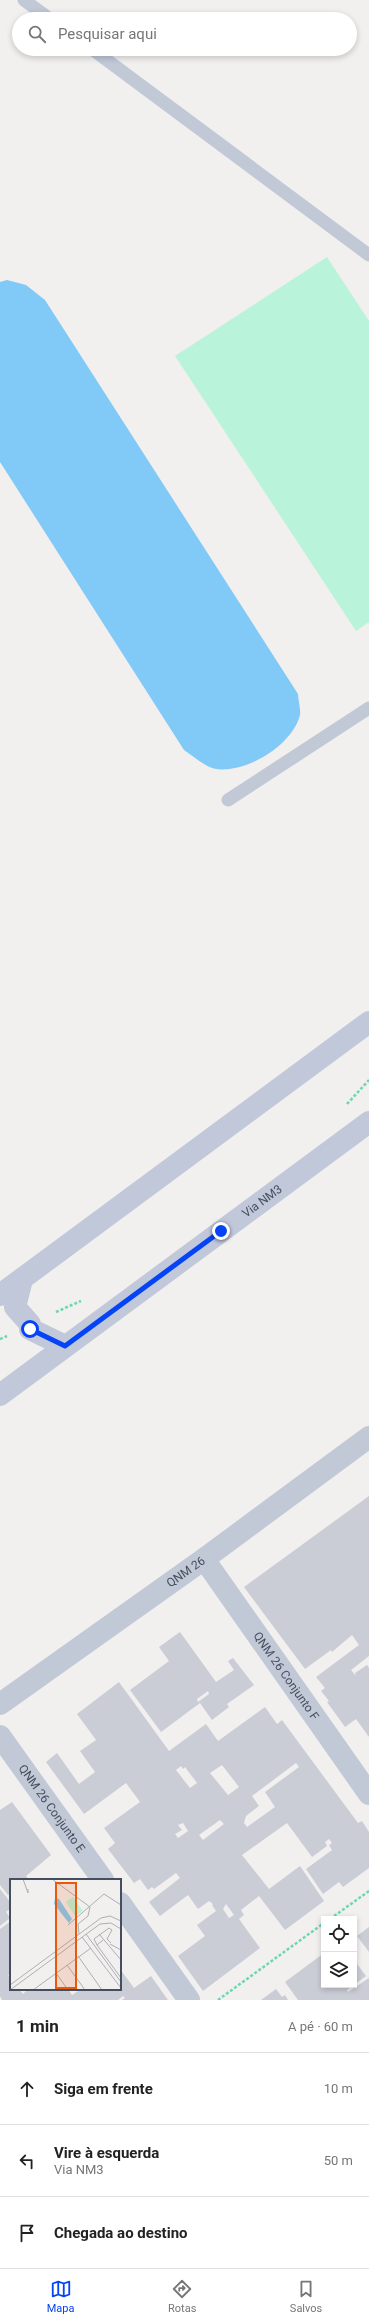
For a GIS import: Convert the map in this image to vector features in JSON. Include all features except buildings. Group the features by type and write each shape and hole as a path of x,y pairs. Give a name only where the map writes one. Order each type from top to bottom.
{"main road":[{"path":"0,1295 369,1022"},
{"name":"Via NM3","path":"0,1395 369,1122"},
{"path":"22,1279 15,1307 30,1324 30,1329 65,1346"}],"street":[{"name":"QNM 26","path":"0,1704 204,1559 369,1437"},
{"name":"QNM 26 Conjunto F","path":"204,1559 369,1794"},
{"name":"QNM 26 Conjunto E","path":"0,1736 102,1879"},
{"path":"121,1905 189,2000"}],"lane":[{"path":"24,0 40,12"},
{"path":"101,56 369,255"},
{"path":"228,800 369,708"}],"path":[{"path":"334,1916 369,1891"},
{"path":"218,2000 321,1925"}],"green space":[{"path":"327,257 369,321 369,622 356,631 175,356"}],"water":[{"path":"7,280 26,285 45,300 298,694 300,715 288,737 278,747 254,762 241,767 216,769 203,764 184,750 0,462 0,282"}],"route":[{"path":"30,1329 65,1346 221,1231"}]}
